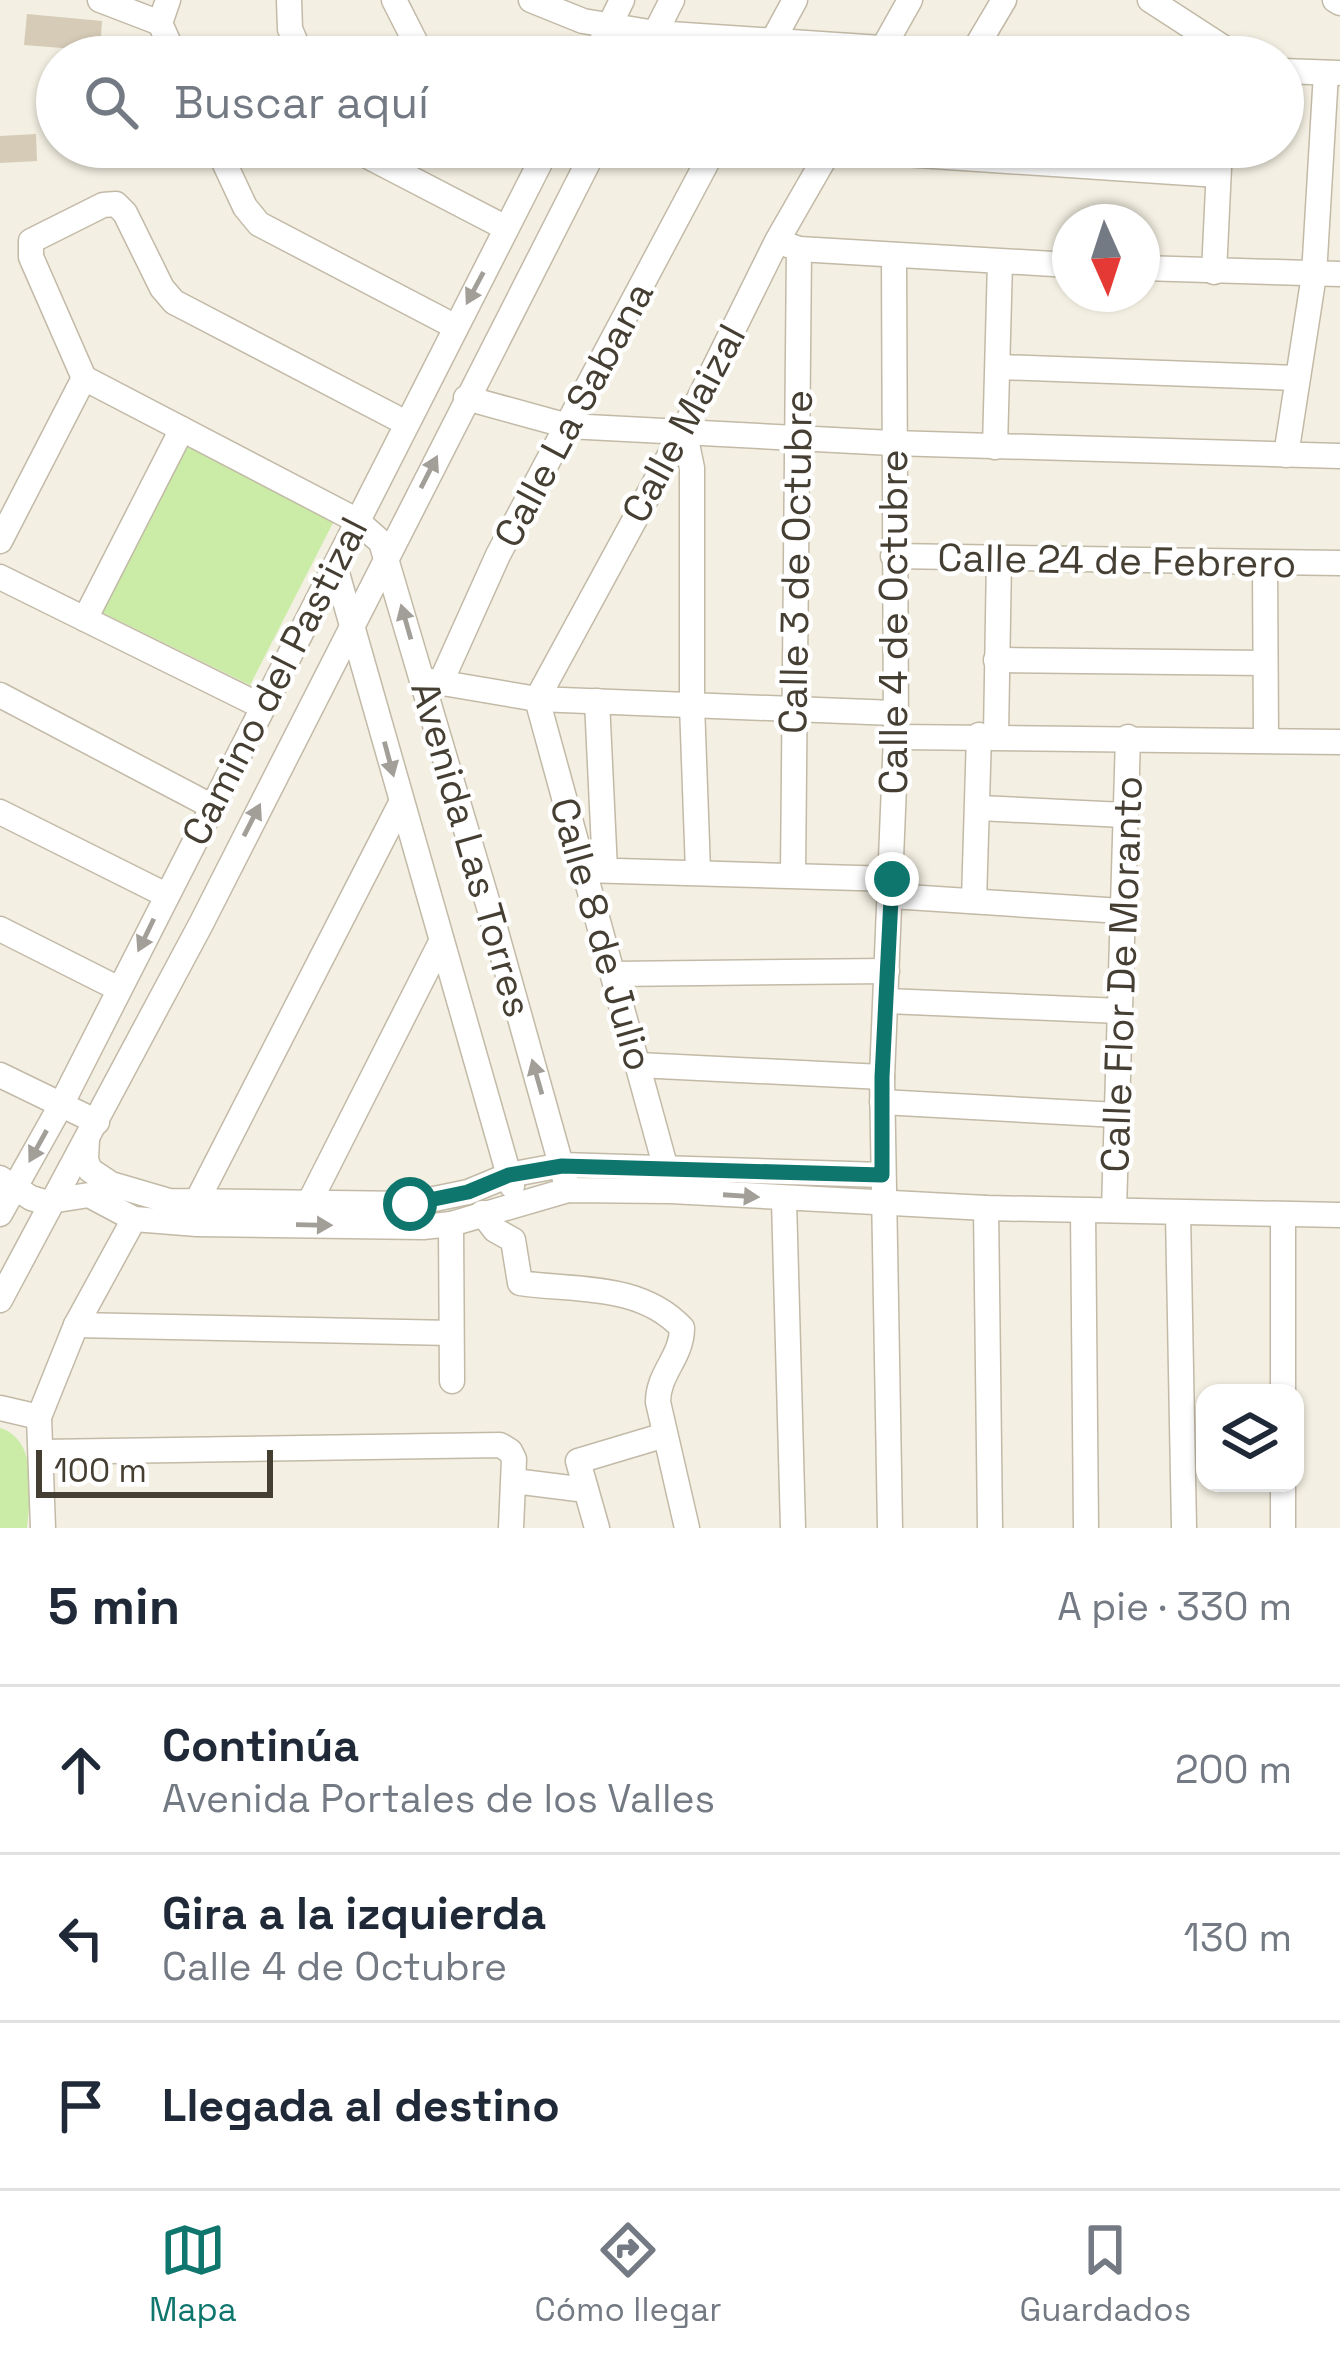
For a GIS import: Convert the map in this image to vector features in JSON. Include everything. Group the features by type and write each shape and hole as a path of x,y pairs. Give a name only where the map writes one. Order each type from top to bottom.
{"street":[{"path":"100,0 164,12"},
{"path":"289,0 293,36"},
{"path":"394,0 412,36"},
{"path":"531,0 583,21 676,36"},
{"path":"604,36 622,0"},
{"path":"654,36 672,0"},
{"path":"776,36 795,0"},
{"path":"889,36 910,0"},
{"path":"983,36 1004,0"},
{"path":"1150,0 1206,36"},
{"path":"1286,455 1314,275 1333,73"},
{"path":"226,168 244,207 260,224 454,326"},
{"path":"390,168 506,228"},
{"name":"Camino del Pastizal","path":"0,1214 7,1182 61,1105 537,168"},
{"name":"Camino del Pastizal","path":"0,1300 201,924 585,168"},
{"name":"Calle La Sabana","path":"431,682 704,168"},
{"name":"Calle Maizal","path":"537,700 662,464 788,245 821,168"},
{"path":"1117,168 1218,175"},
{"path":"1214,272 1218,168"},
{"path":"356,520 84,378 29,247 35,236 113,204 124,213 162,288 175,302 406,423"},
{"path":"788,245 1052,264"},
{"name":"Calle 3 de Octubre","path":"788,245 796,436 793,874"},
{"name":"Calle 4 de Octubre","path":"890,1528 882,1089 895,725 894,256"},
{"path":"995,447 1000,262"},
{"path":"1160,269 1340,274"},
{"path":"1000,368 1297,379"},
{"path":"0,541 84,378"},
{"path":"466,398 568,426 995,447 1340,456"},
{"path":"85,619 182,429"},
{"path":"684,430 692,468 698,871"},
{"name":"Avenida Las Torres","path":"356,520 381,542 431,682 565,1178"},
{"name":"Calle 24 de Febrero","path":"893,556 1340,562"},
{"path":"974,901 996,660 999,559"},
{"path":"1265,564 1266,739"},
{"name":"Avenida Las Torres","path":"335,566 515,1202"},
{"path":"0,577 263,707"},
{"path":"996,660 1265,663"},
{"path":"431,682 537,700 792,711 987,735 1340,742"},
{"path":"0,695 211,806"},
{"name":"Calle 8 de Julio","path":"537,700 594,870 614,974 666,1168"},
{"path":"597,700 594,870 793,874 974,901 1121,911"},
{"name":"Calle Flor De Moranto","path":"1114,1210 1128,737"},
{"path":"197,1211 400,803"},
{"path":"979,808 1124,815"},
{"path":"0,812 166,896"},
{"path":"0,929 119,989"},
{"path":"310,1202 442,942"},
{"path":"614,974 887,971"},
{"path":"887,1001 1120,1011"},
{"path":"638,1065 1117,1115"},
{"path":"0,1075 61,1105 92,1130 86,1160 90,1170 111,1184 197,1211 424,1227 482,1214 565,1178 666,1168 882,1175"},
{"path":"7,1182 31,1198 89,1196 134,1219 310,1202 410,1204 468,1192 509,1175 784,1200 1340,1215"},
{"path":"784,1200 794,1528"},
{"path":"986,1208 990,1528"},
{"path":"1083,1211 1086,1528"},
{"path":"1178,1213 1184,1528"},
{"path":"482,1214 495,1230 513,1240 520,1282 598,1289 642,1302 682,1328 681,1345 658,1384 686,1528"},
{"path":"1283,1215 1283,1384"},
{"path":"44,1528 39,1417 76,1325 134,1219"},
{"path":"451,1224 452,1381"},
{"path":"76,1325 451,1333"},
{"path":"0,1408 39,1417"},
{"path":"597,1528 578,1461 665,1435"},
{"path":"44,1451 489,1444 510,1451 514,1481 511,1528"},
{"path":"514,1481 586,1490"},
{"path":"1282,1528 1283,1492"}],"green space":[{"path":"185,443 336,517 250,685 101,612"},
{"path":"0,1428 12,1434 26,1456 27,1528 0,1528"}],"building":[{"path":"27,14 102,21 101,36 36,36 36,46 24,45"},
{"path":"36,134 36,161 0,163 0,136"}],"route":[{"path":"410,1204 468,1192 509,1175 562,1166 882,1175 892,879"}]}
